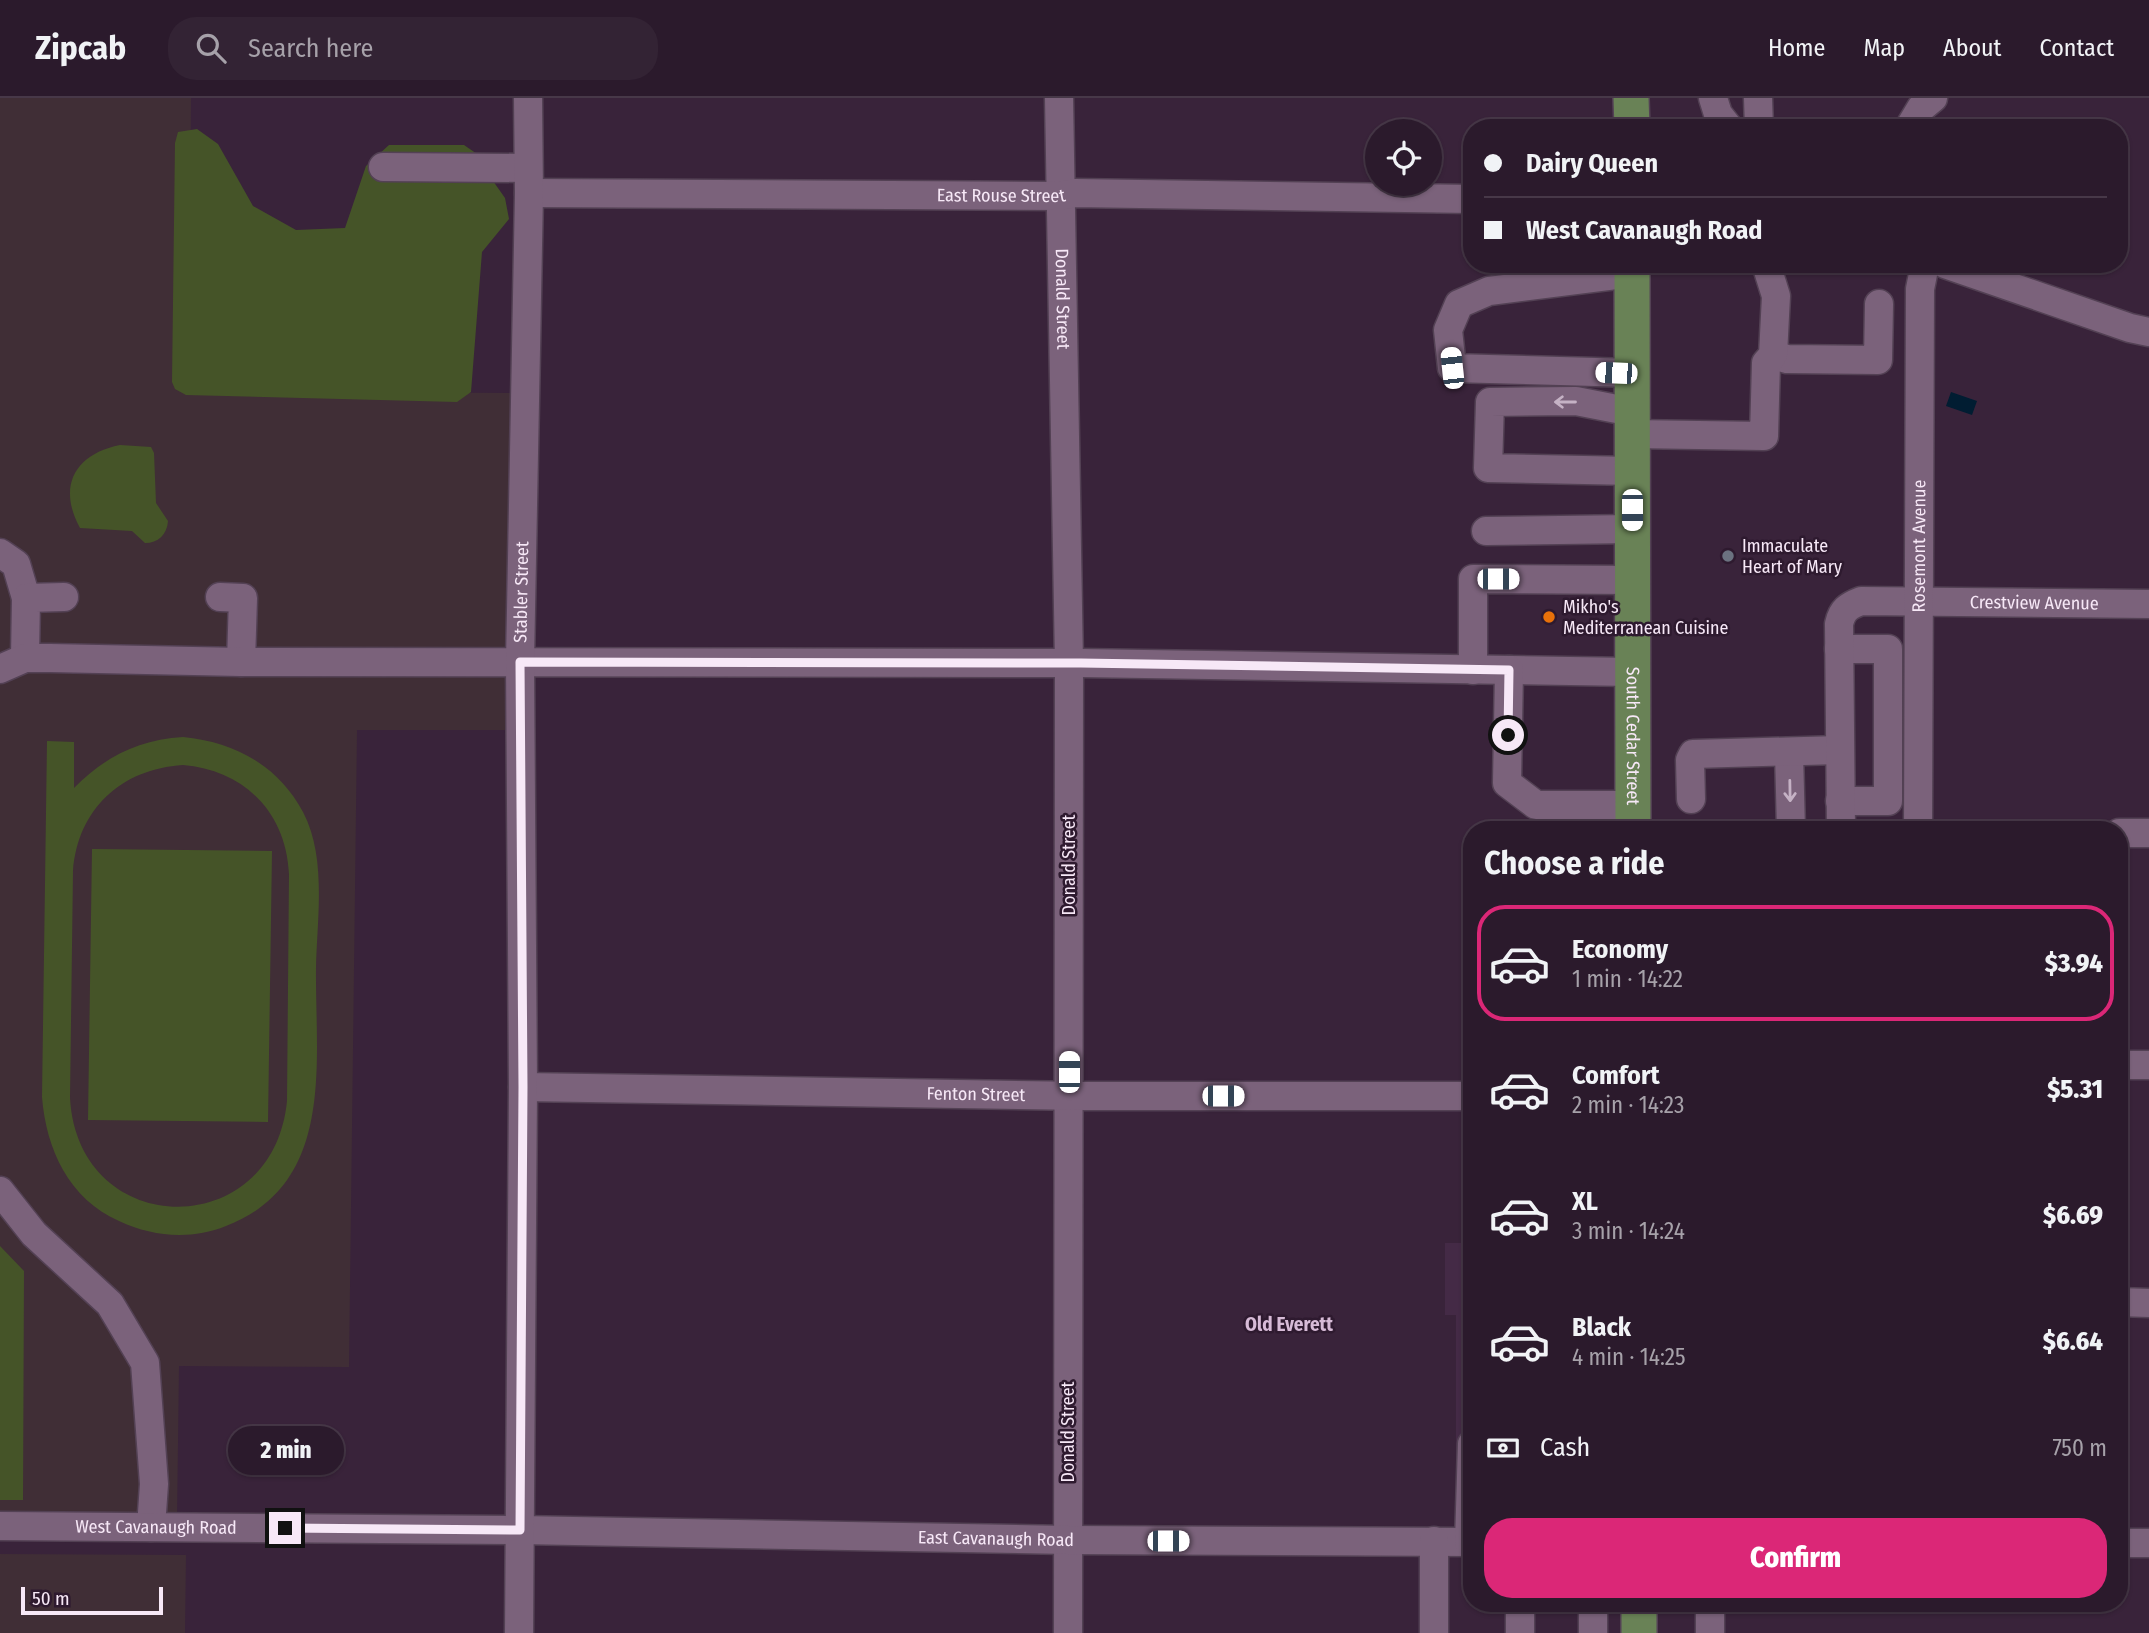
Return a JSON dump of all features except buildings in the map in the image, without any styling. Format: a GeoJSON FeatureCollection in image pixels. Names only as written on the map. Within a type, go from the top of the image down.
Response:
{"type":"FeatureCollection","features":[{"type":"Feature","properties":{"kind":"main road"},"geometry":{"type":"LineString","coordinates":[[1632,98],[1632,119]]}},
{"type":"Feature","properties":{"kind":"main road","name":"South Cedar Street"},"geometry":{"type":"LineString","coordinates":[[1632,273],[1633,817]]}},
{"type":"Feature","properties":{"kind":"main road"},"geometry":{"type":"LineString","coordinates":[[1639,1612],[1639,1633]]}},
{"type":"Feature","properties":{"kind":"street","name":"Stabler Street"},"geometry":{"type":"LineString","coordinates":[[519,1633],[523,1087],[520,662],[528,98]]}},
{"type":"Feature","properties":{"kind":"street","name":"Donald Street"},"geometry":{"type":"LineString","coordinates":[[1059,98],[1069,663],[1068,1633]]}},
{"type":"Feature","properties":{"kind":"street"},"geometry":{"type":"LineString","coordinates":[[1713,98],[1722,119]]}},
{"type":"Feature","properties":{"kind":"street"},"geometry":{"type":"LineString","coordinates":[[1758,98],[1759,119]]}},
{"type":"Feature","properties":{"kind":"street"},"geometry":{"type":"LineString","coordinates":[[1914,119],[1921,108],[1933,98]]}},
{"type":"Feature","properties":{"kind":"street","name":"East Rouse Street"},"geometry":{"type":"LineString","coordinates":[[383,167],[528,181],[1060,196],[1076,193],[1463,199]]}},
{"type":"Feature","properties":{"kind":"street"},"geometry":{"type":"LineString","coordinates":[[1606,273],[1489,291],[1459,304],[1448,330],[1452,368],[1632,373]]}},
{"type":"Feature","properties":{"kind":"street"},"geometry":{"type":"LineString","coordinates":[[1632,471],[1488,467],[1490,402],[1576,401],[1632,423],[1765,436],[1766,363],[1773,355],[1776,296],[1769,273]]}},
{"type":"Feature","properties":{"kind":"street","name":"Rosemont Avenue"},"geometry":{"type":"LineString","coordinates":[[1918,821],[1920,289],[1923,273]]}},
{"type":"Feature","properties":{"kind":"street"},"geometry":{"type":"LineString","coordinates":[[1971,273],[2130,328],[2149,332]]}},
{"type":"Feature","properties":{"kind":"street"},"geometry":{"type":"LineString","coordinates":[[1773,355],[1787,359],[1878,360],[1879,304]]}},
{"type":"Feature","properties":{"kind":"street"},"geometry":{"type":"LineString","coordinates":[[1486,531],[1632,529]]}},
{"type":"Feature","properties":{"kind":"street"},"geometry":{"type":"LineString","coordinates":[[0,553],[16,564],[26,598],[12,664],[1069,663],[1632,672]]}},
{"type":"Feature","properties":{"kind":"street"},"geometry":{"type":"LineString","coordinates":[[1473,670],[1473,579],[1632,580]]}},
{"type":"Feature","properties":{"kind":"street"},"geometry":{"type":"LineString","coordinates":[[26,598],[64,597]]}},
{"type":"Feature","properties":{"kind":"street"},"geometry":{"type":"LineString","coordinates":[[220,597],[243,598],[241,662]]}},
{"type":"Feature","properties":{"kind":"street","name":"Crestview Avenue"},"geometry":{"type":"LineString","coordinates":[[1839,649],[1841,614],[1848,606],[1861,601],[2149,604]]}},
{"type":"Feature","properties":{"kind":"street"},"geometry":{"type":"LineString","coordinates":[[1840,801],[1888,801],[1888,649],[1839,649],[1839,750],[1840,801],[1841,821]]}},
{"type":"Feature","properties":{"kind":"street"},"geometry":{"type":"LineString","coordinates":[[1509,670],[1507,783],[1536,805],[1633,817]]}},
{"type":"Feature","properties":{"kind":"street"},"geometry":{"type":"LineString","coordinates":[[1691,799],[1690,760],[1693,754],[1839,750]]}},
{"type":"Feature","properties":{"kind":"street"},"geometry":{"type":"LineString","coordinates":[[1789,753],[1791,821]]}},
{"type":"Feature","properties":{"kind":"street"},"geometry":{"type":"LineString","coordinates":[[2128,833],[2149,834]]}},
{"type":"Feature","properties":{"kind":"street"},"geometry":{"type":"LineString","coordinates":[[2128,1065],[2149,1065]]}},
{"type":"Feature","properties":{"kind":"street","name":"Fenton Street"},"geometry":{"type":"LineString","coordinates":[[523,1087],[1069,1095],[1463,1096]]}},
{"type":"Feature","properties":{"kind":"street"},"geometry":{"type":"LineString","coordinates":[[0,1191],[34,1234],[110,1304],[145,1363],[154,1484],[151,1527]]}},
{"type":"Feature","properties":{"kind":"street"},"geometry":{"type":"LineString","coordinates":[[2128,1302],[2149,1303]]}},
{"type":"Feature","properties":{"kind":"street","name":"West Cavanaugh Road"},"geometry":{"type":"LineString","coordinates":[[0,1526],[520,1530]]}},
{"type":"Feature","properties":{"kind":"street","name":"East Cavanaugh Road"},"geometry":{"type":"LineString","coordinates":[[520,1530],[1068,1540],[1463,1542]]}},
{"type":"Feature","properties":{"kind":"street"},"geometry":{"type":"LineString","coordinates":[[1434,1541],[1434,1633]]}},
{"type":"Feature","properties":{"kind":"street"},"geometry":{"type":"LineString","coordinates":[[2128,1543],[2149,1543]]}},
{"type":"Feature","properties":{"kind":"street"},"geometry":{"type":"LineString","coordinates":[[1520,1612],[1520,1633]]}},
{"type":"Feature","properties":{"kind":"street"},"geometry":{"type":"LineString","coordinates":[[1593,1612],[1593,1633]]}},
{"type":"Feature","properties":{"kind":"street"},"geometry":{"type":"LineString","coordinates":[[1710,1612],[1710,1633]]}},
{"type":"Feature","properties":{"kind":"shaded area"},"geometry":{"type":"Polygon","coordinates":[[[0,98],[191,98],[189,391],[511,393],[515,730],[357,730],[349,1367],[179,1366],[177,1520],[0,1519],[0,98]]]}},
{"type":"Feature","properties":{"kind":"shaded area"},"geometry":{"type":"Polygon","coordinates":[[[1445,1243],[1463,1243],[1463,1530],[1456,1530],[1456,1315],[1445,1315],[1445,1243]]]}},
{"type":"Feature","properties":{"kind":"shaded area"},"geometry":{"type":"Polygon","coordinates":[[[0,1554],[186,1555],[185,1633],[0,1633],[0,1554]]]}},
{"type":"Feature","properties":{"kind":"green space"},"geometry":{"type":"Polygon","coordinates":[[[197,129],[218,144],[253,206],[296,230],[345,228],[366,166],[389,145],[464,145],[480,156],[486,171],[505,198],[509,219],[482,252],[471,392],[457,402],[186,395],[175,389],[172,382],[175,143],[178,132],[197,129]]]}},
{"type":"Feature","properties":{"kind":"green space"},"geometry":{"type":"Polygon","coordinates":[[[120,445],[151,447],[154,453],[156,503],[168,521],[164,534],[154,542],[145,543],[132,531],[80,528],[73,513],[70,499],[74,474],[92,456],[104,449],[120,445]]]}},
{"type":"Feature","properties":{"kind":"green space"},"geometry":{"type":"Polygon","coordinates":[[[183,737],[220,744],[253,759],[281,781],[293,795],[310,830],[319,888],[316,1080],[312,1117],[303,1151],[286,1181],[261,1207],[226,1226],[186,1235],[159,1233],[132,1226],[86,1200],[63,1170],[55,1153],[44,1116],[42,1097],[47,741],[74,742],[74,788],[98,767],[124,752],[183,737]],[[183,765],[161,768],[122,784],[94,811],[77,849],[73,871],[70,1098],[81,1145],[105,1179],[138,1199],[176,1207],[214,1201],[248,1181],[274,1148],[287,1101],[289,874],[286,852],[280,832],[258,798],[225,775],[183,765]]]}},
{"type":"Feature","properties":{"kind":"green space"},"geometry":{"type":"Polygon","coordinates":[[[92,849],[272,851],[268,1122],[88,1120],[92,849]]]}},
{"type":"Feature","properties":{"kind":"green space"},"geometry":{"type":"Polygon","coordinates":[[[0,1246],[24,1271],[23,1500],[0,1500],[0,1246]]]}},
{"type":"Feature","properties":{"kind":"water"},"geometry":{"type":"Polygon","coordinates":[[[1951,392],[1977,401],[1972,415],[1946,406],[1951,392]]]}},
{"type":"Feature","properties":{"kind":"place","name":"Immaculate Heart of Mary"},"geometry":{"type":"Point","coordinates":[1728,556]}},
{"type":"Feature","properties":{"kind":"place","name":"Mikho's Mediterranean Cuisine"},"geometry":{"type":"Point","coordinates":[1549,617]}},
{"type":"Feature","properties":{"kind":"district","name":"Old Everett"},"geometry":{"type":"Point","coordinates":[1289,1324]}},
{"type":"Feature","properties":{"kind":"route"},"geometry":{"type":"LineString","coordinates":[[285,1528],[520,1530],[523,1087],[520,662],[1081,663],[1509,670],[1508,735]]}}]}
